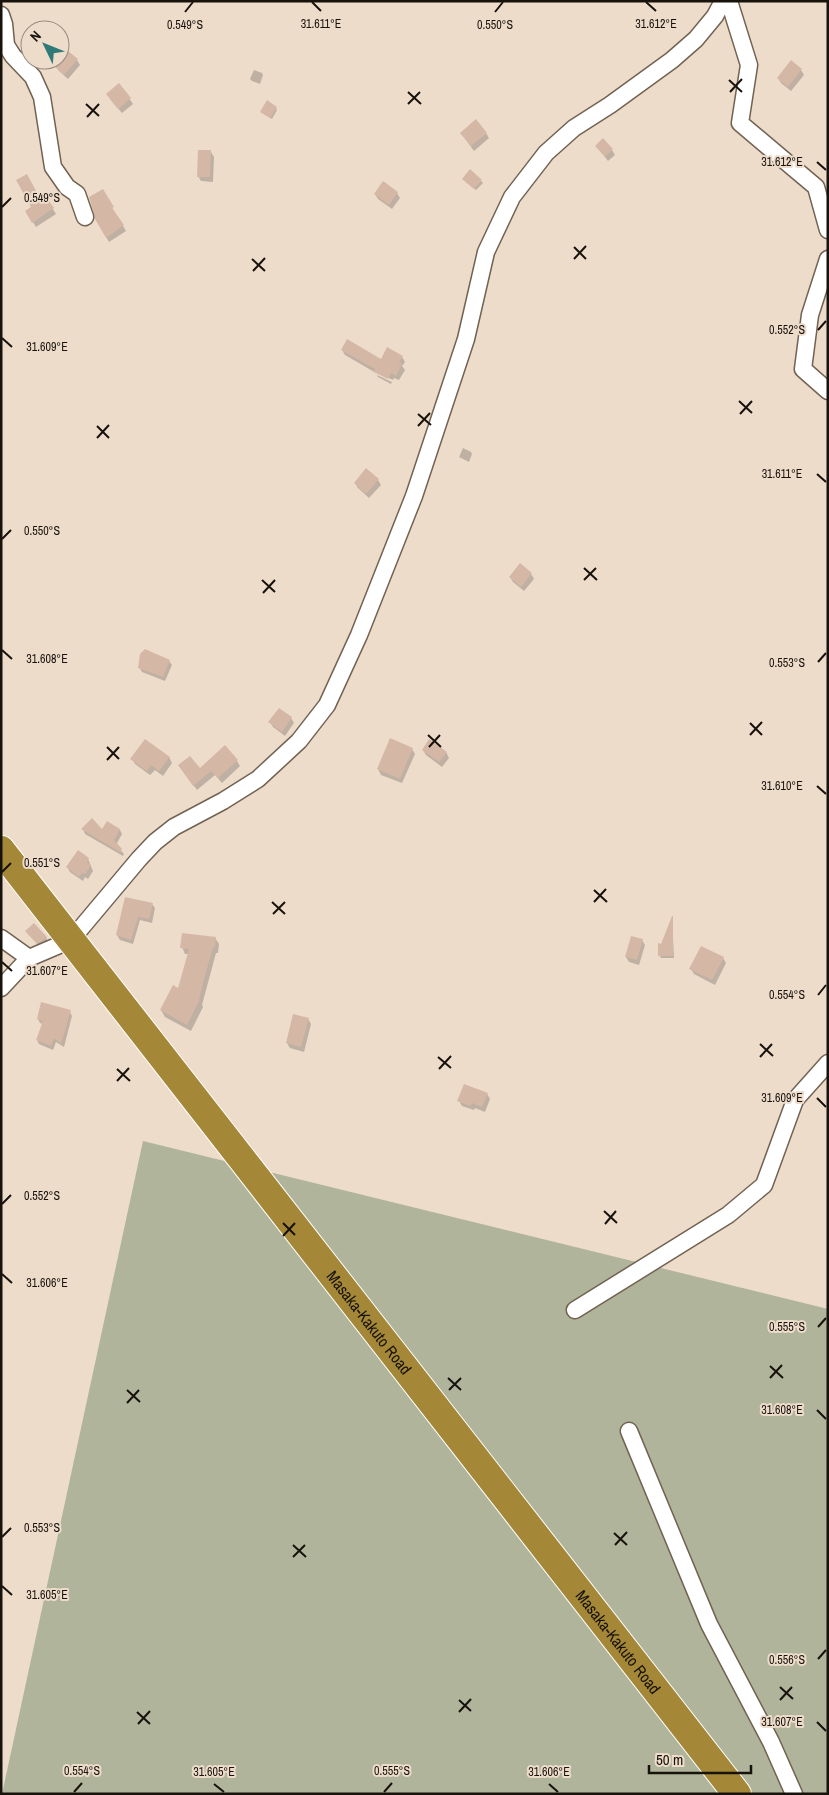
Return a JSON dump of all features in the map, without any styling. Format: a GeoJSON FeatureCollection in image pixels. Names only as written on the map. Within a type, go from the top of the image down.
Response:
{"type":"FeatureCollection","features":[{"type":"Feature","properties":{"kind":"highway","name":"Masaka-Kakuto Road"},"geometry":{"type":"LineString","coordinates":[[1,850],[737,1794]]}},
{"type":"Feature","properties":{"kind":"street"},"geometry":{"type":"LineString","coordinates":[[1,988],[29,958],[71,940],[156,842],[174,827],[215,806],[258,779],[298,741],[327,705],[359,635],[414,496],[466,339],[486,252],[512,197],[546,153],[574,128],[642,82],[696,39],[715,16],[723,1]]}},
{"type":"Feature","properties":{"kind":"street"},"geometry":{"type":"LineString","coordinates":[[729,1],[750,65],[740,123],[816,187],[828,230]]}},
{"type":"Feature","properties":{"kind":"street"},"geometry":{"type":"LineString","coordinates":[[1,15],[6,45],[13,56],[33,77],[42,97],[53,167],[67,187],[77,194],[85,217]]}},
{"type":"Feature","properties":{"kind":"street"},"geometry":{"type":"LineString","coordinates":[[828,259],[810,315],[803,369],[828,391]]}},
{"type":"Feature","properties":{"kind":"street"},"geometry":{"type":"LineString","coordinates":[[1,938],[29,958]]}},
{"type":"Feature","properties":{"kind":"street"},"geometry":{"type":"LineString","coordinates":[[575,1310],[728,1215],[764,1185],[795,1100],[828,1062]]}},
{"type":"Feature","properties":{"kind":"street"},"geometry":{"type":"LineString","coordinates":[[629,1431],[709,1624],[771,1742],[794,1794]]}},
{"type":"Feature","properties":{"kind":"green space"},"geometry":{"type":"Polygon","coordinates":[[[143,1141],[828,1309],[828,1794],[2,1794],[143,1141]]]}},
{"type":"Feature","properties":{"kind":"building"},"geometry":{"type":"Polygon","coordinates":[[[70,53],[78,59],[70,68],[70,53]]]}},
{"type":"Feature","properties":{"kind":"building"},"geometry":{"type":"Polygon","coordinates":[[[791,60],[802,69],[788,87],[777,78],[791,60]]]}},
{"type":"Feature","properties":{"kind":"building"},"geometry":{"type":"Polygon","coordinates":[[[58,70],[68,70],[64,75],[58,70]]]}},
{"type":"Feature","properties":{"kind":"building"},"geometry":{"type":"Polygon","coordinates":[[[119,83],[131,98],[118,109],[106,94],[119,83]]]}},
{"type":"Feature","properties":{"kind":"building"},"geometry":{"type":"Polygon","coordinates":[[[267,100],[277,107],[270,118],[260,112],[267,100]]]}},
{"type":"Feature","properties":{"kind":"building"},"geometry":{"type":"Polygon","coordinates":[[[476,119],[487,133],[471,146],[460,133],[476,119]]]}},
{"type":"Feature","properties":{"kind":"building"},"geometry":{"type":"Polygon","coordinates":[[[603,138],[613,149],[605,157],[595,146],[603,138]]]}},
{"type":"Feature","properties":{"kind":"building"},"geometry":{"type":"Polygon","coordinates":[[[198,150],[211,150],[210,177],[197,177],[198,150]]]}},
{"type":"Feature","properties":{"kind":"building"},"geometry":{"type":"Polygon","coordinates":[[[470,169],[482,180],[474,189],[462,179],[470,169]]]}},
{"type":"Feature","properties":{"kind":"building"},"geometry":{"type":"Polygon","coordinates":[[[27,174],[41,200],[46,197],[54,208],[32,223],[25,211],[31,207],[16,180],[27,174]]]}},
{"type":"Feature","properties":{"kind":"building"},"geometry":{"type":"Polygon","coordinates":[[[383,181],[398,192],[389,205],[374,194],[383,181]]]}},
{"type":"Feature","properties":{"kind":"building"},"geometry":{"type":"Polygon","coordinates":[[[103,189],[114,207],[112,208],[124,225],[106,238],[95,219],[89,197],[103,189]]]}},
{"type":"Feature","properties":{"kind":"building"},"geometry":{"type":"Polygon","coordinates":[[[347,339],[381,359],[387,347],[403,356],[399,362],[402,364],[396,376],[391,373],[388,379],[374,372],[375,369],[341,350],[347,339]]]}},
{"type":"Feature","properties":{"kind":"building"},"geometry":{"type":"Polygon","coordinates":[[[366,468],[379,479],[366,494],[354,483],[366,468]]]}},
{"type":"Feature","properties":{"kind":"building"},"geometry":{"type":"Polygon","coordinates":[[[520,563],[532,573],[521,587],[509,577],[520,563]]]}},
{"type":"Feature","properties":{"kind":"building"},"geometry":{"type":"Polygon","coordinates":[[[145,649],[170,660],[163,677],[138,668],[140,654],[145,649]]]}},
{"type":"Feature","properties":{"kind":"building"},"geometry":{"type":"Polygon","coordinates":[[[279,708],[292,717],[282,732],[268,722],[279,708]]]}},
{"type":"Feature","properties":{"kind":"building"},"geometry":{"type":"Polygon","coordinates":[[[390,738],[413,748],[400,779],[377,769],[390,738]]]}},
{"type":"Feature","properties":{"kind":"building"},"geometry":{"type":"Polygon","coordinates":[[[145,739],[170,757],[159,771],[151,765],[147,771],[130,759],[145,739]]]}},
{"type":"Feature","properties":{"kind":"building"},"geometry":{"type":"Polygon","coordinates":[[[429,739],[447,752],[439,762],[422,750],[429,739]]]}},
{"type":"Feature","properties":{"kind":"building"},"geometry":{"type":"Polygon","coordinates":[[[225,745],[238,760],[218,778],[211,771],[193,786],[178,765],[190,756],[200,768],[225,745]]]}},
{"type":"Feature","properties":{"kind":"building"},"geometry":{"type":"Polygon","coordinates":[[[92,818],[102,829],[107,821],[120,829],[114,840],[122,849],[120,852],[81,829],[92,818]]]}},
{"type":"Feature","properties":{"kind":"building"},"geometry":{"type":"Polygon","coordinates":[[[78,850],[89,858],[87,862],[91,865],[85,874],[82,873],[79,877],[66,867],[78,850]]]}},
{"type":"Feature","properties":{"kind":"building"},"geometry":{"type":"Polygon","coordinates":[[[125,897],[153,903],[149,919],[138,917],[131,940],[116,935],[125,897]]]}},
{"type":"Feature","properties":{"kind":"building"},"geometry":{"type":"Polygon","coordinates":[[[672,916],[673,956],[658,956],[658,943],[661,944],[672,916]]]}},
{"type":"Feature","properties":{"kind":"building"},"geometry":{"type":"Polygon","coordinates":[[[34,923],[47,937],[37,944],[25,931],[34,923]]]}},
{"type":"Feature","properties":{"kind":"building"},"geometry":{"type":"Polygon","coordinates":[[[182,933],[216,937],[215,947],[213,947],[200,999],[187,1025],[160,1010],[173,985],[178,988],[189,949],[180,948],[182,933]]]}},
{"type":"Feature","properties":{"kind":"building"},"geometry":{"type":"Polygon","coordinates":[[[631,936],[643,939],[637,960],[625,957],[631,936]]]}},
{"type":"Feature","properties":{"kind":"building"},"geometry":{"type":"Polygon","coordinates":[[[701,946],[724,957],[712,980],[689,969],[701,946]]]}},
{"type":"Feature","properties":{"kind":"building"},"geometry":{"type":"Polygon","coordinates":[[[41,1002],[71,1010],[61,1044],[54,1038],[51,1046],[36,1040],[43,1021],[37,1019],[41,1002]]]}},
{"type":"Feature","properties":{"kind":"building"},"geometry":{"type":"Polygon","coordinates":[[[293,1014],[309,1018],[301,1047],[286,1043],[293,1014]]]}},
{"type":"Feature","properties":{"kind":"building"},"geometry":{"type":"Polygon","coordinates":[[[464,1084],[488,1093],[482,1107],[472,1103],[471,1106],[457,1101],[464,1084]]]}}]}
